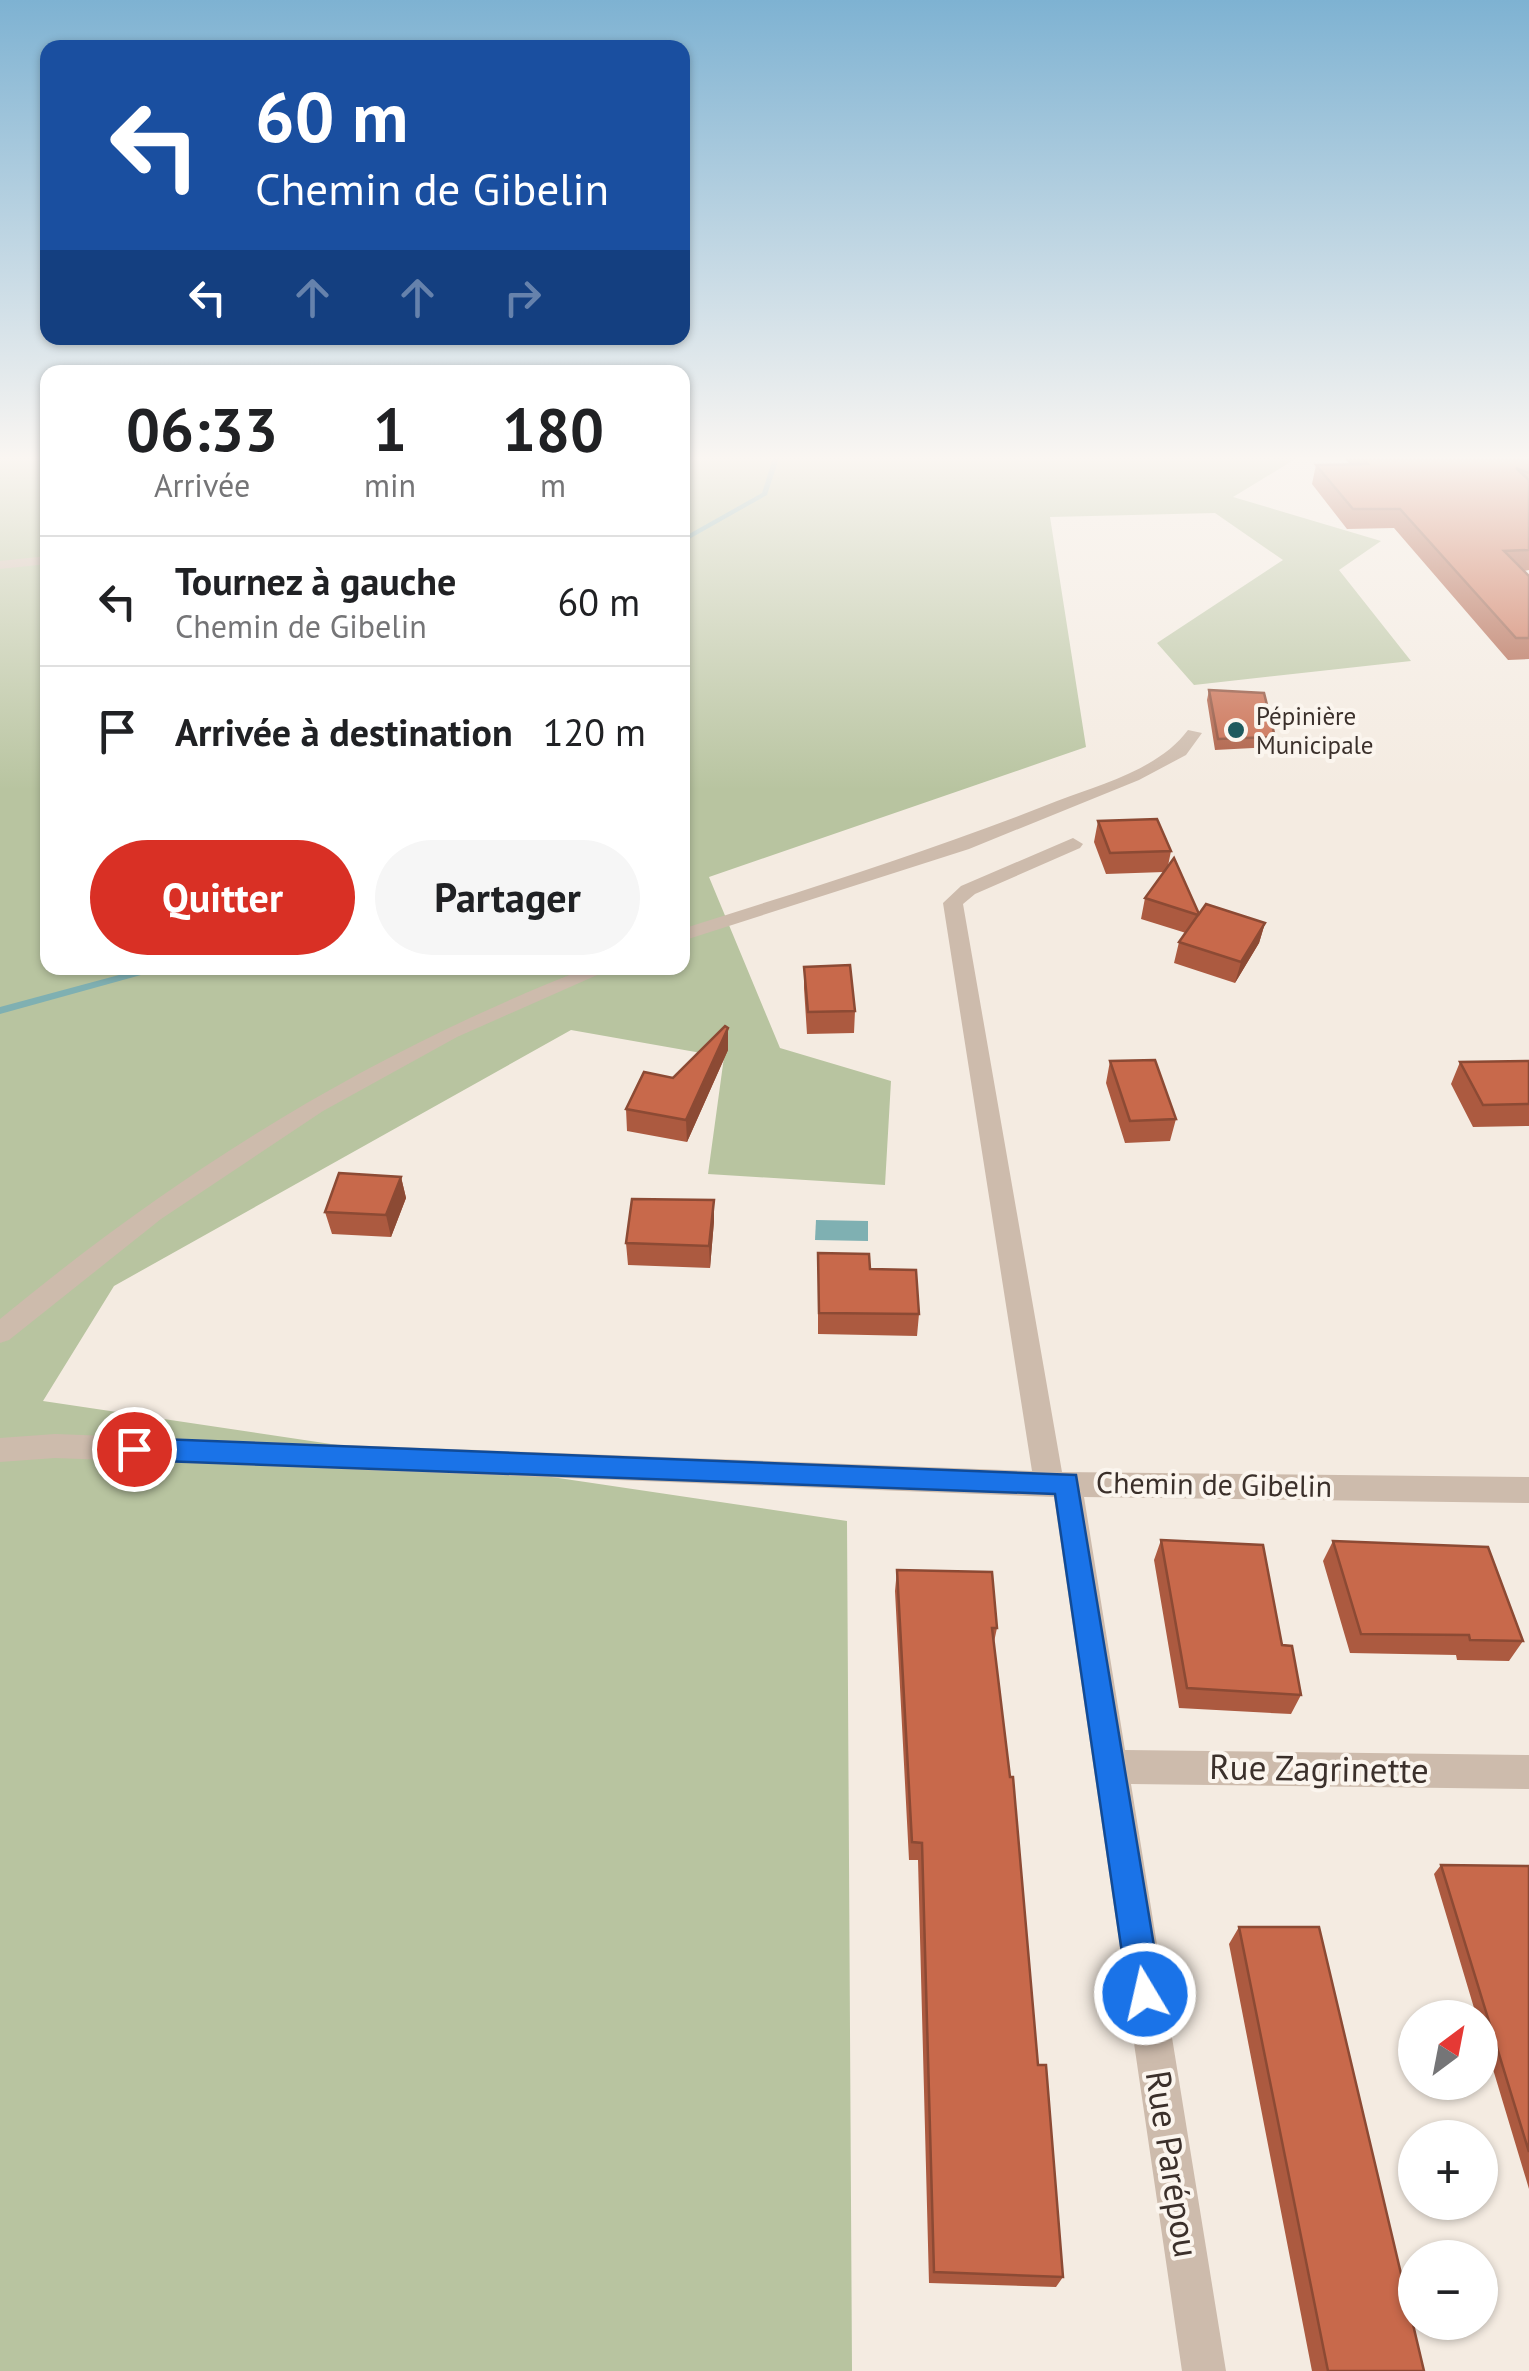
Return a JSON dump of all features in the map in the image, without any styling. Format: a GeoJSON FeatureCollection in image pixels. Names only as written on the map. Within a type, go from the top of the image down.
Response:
{"type":"FeatureCollection","features":[{"type":"Feature","properties":{"kind":"street","name":"Rue Parépou"},"geometry":{"type":"LineString","coordinates":[[1073,844],[968,890],[953,903],[1110,1767],[1204,2371]]}},
{"type":"Feature","properties":{"kind":"street","name":"Chemin de Gibelin"},"geometry":{"type":"LineString","coordinates":[[0,1450],[54,1446],[1058,1484],[1529,1490]]}},
{"type":"Feature","properties":{"kind":"street","name":"Rue Zagrinette"},"geometry":{"type":"LineString","coordinates":[[1110,1767],[1529,1772]]}},
{"type":"Feature","properties":{"kind":"lane"},"geometry":{"type":"LineString","coordinates":[[690,932],[963,845],[1050,811],[1133,777],[1180,752],[1194,733]]}},
{"type":"Feature","properties":{"kind":"lane"},"geometry":{"type":"LineString","coordinates":[[0,1333],[130,1228],[272,1132],[428,1044],[587,975]]}},
{"type":"Feature","properties":{"kind":"green space"},"geometry":{"type":"Polygon","coordinates":[[[0,569],[40,569],[40,975],[690,975],[690,569],[1058,569],[1086,747],[709,877],[780,1048],[891,1081],[885,1185],[708,1174],[724,1057],[571,1030],[114,1286],[43,1401],[847,1521],[852,2371],[0,2371],[0,569]]]}},
{"type":"Feature","properties":{"kind":"green space"},"geometry":{"type":"Polygon","coordinates":[[[1270,569],[1341,569],[1411,661],[1194,685],[1157,643],[1270,569]]]}},
{"type":"Feature","properties":{"kind":"water"},"geometry":{"type":"Polygon","coordinates":[[[816,1220],[868,1221],[868,1241],[815,1240],[816,1220]]]}},
{"type":"Feature","properties":{"kind":"building"},"geometry":{"type":"Polygon","coordinates":[[[1454,569],[1522,569],[1529,576],[1529,638],[1516,638],[1454,569]]]}},
{"type":"Feature","properties":{"kind":"building"},"geometry":{"type":"Polygon","coordinates":[[[1209,690],[1264,693],[1275,737],[1218,739],[1209,690]]]}},
{"type":"Feature","properties":{"kind":"building"},"geometry":{"type":"Polygon","coordinates":[[[1157,819],[1171,851],[1110,853],[1098,821],[1157,819]]]}},
{"type":"Feature","properties":{"kind":"building"},"geometry":{"type":"Polygon","coordinates":[[[1174,858],[1199,914],[1206,904],[1265,923],[1241,962],[1179,942],[1198,915],[1145,898],[1174,858]]]}},
{"type":"Feature","properties":{"kind":"building"},"geometry":{"type":"Polygon","coordinates":[[[850,965],[855,1011],[808,1012],[804,967],[850,965]]]}},
{"type":"Feature","properties":{"kind":"building"},"geometry":{"type":"Polygon","coordinates":[[[725,1026],[728,1028],[686,1120],[626,1109],[644,1072],[673,1078],[725,1026]]]}},
{"type":"Feature","properties":{"kind":"building"},"geometry":{"type":"Polygon","coordinates":[[[1155,1060],[1176,1119],[1130,1121],[1110,1061],[1155,1060]]]}},
{"type":"Feature","properties":{"kind":"building"},"geometry":{"type":"Polygon","coordinates":[[[1529,1061],[1529,1104],[1483,1105],[1460,1062],[1529,1061]]]}},
{"type":"Feature","properties":{"kind":"building"},"geometry":{"type":"Polygon","coordinates":[[[339,1173],[401,1177],[386,1215],[325,1212],[339,1173]]]}},
{"type":"Feature","properties":{"kind":"building"},"geometry":{"type":"Polygon","coordinates":[[[632,1199],[714,1200],[709,1246],[626,1243],[632,1199]]]}},
{"type":"Feature","properties":{"kind":"building"},"geometry":{"type":"Polygon","coordinates":[[[818,1253],[869,1254],[870,1269],[916,1270],[919,1314],[819,1313],[818,1253]]]}},
{"type":"Feature","properties":{"kind":"building"},"geometry":{"type":"Polygon","coordinates":[[[1161,1540],[1263,1545],[1282,1645],[1292,1646],[1301,1695],[1187,1688],[1161,1540]]]}},
{"type":"Feature","properties":{"kind":"building"},"geometry":{"type":"Polygon","coordinates":[[[1333,1541],[1488,1547],[1523,1641],[1470,1640],[1469,1635],[1361,1634],[1333,1541]]]}},
{"type":"Feature","properties":{"kind":"building"},"geometry":{"type":"Polygon","coordinates":[[[897,1570],[992,1572],[997,1628],[992,1628],[1013,1777],[1038,2065],[1046,2065],[1063,2277],[934,2272],[922,1843],[912,1842],[897,1570]]]}},
{"type":"Feature","properties":{"kind":"building"},"geometry":{"type":"Polygon","coordinates":[[[1441,1865],[1529,1866],[1529,2152],[1498,2051],[1498,2000],[1482,2000],[1441,1865]]]}},
{"type":"Feature","properties":{"kind":"building"},"geometry":{"type":"Polygon","coordinates":[[[1239,1927],[1319,1927],[1398,2261],[1398,2340],[1417,2340],[1424,2371],[1328,2371],[1239,1927]]]}},
{"type":"Feature","properties":{"kind":"waterway"},"geometry":{"type":"LineString","coordinates":[[0,1011],[130,975]]}},
{"type":"Feature","properties":{"kind":"place","name":"Pépinière Municipale"},"geometry":{"type":"Point","coordinates":[1236,730]}},
{"type":"Feature","properties":{"kind":"route"},"geometry":{"type":"LineString","coordinates":[[134,1449],[1066,1483],[1145,1994]]}}]}
